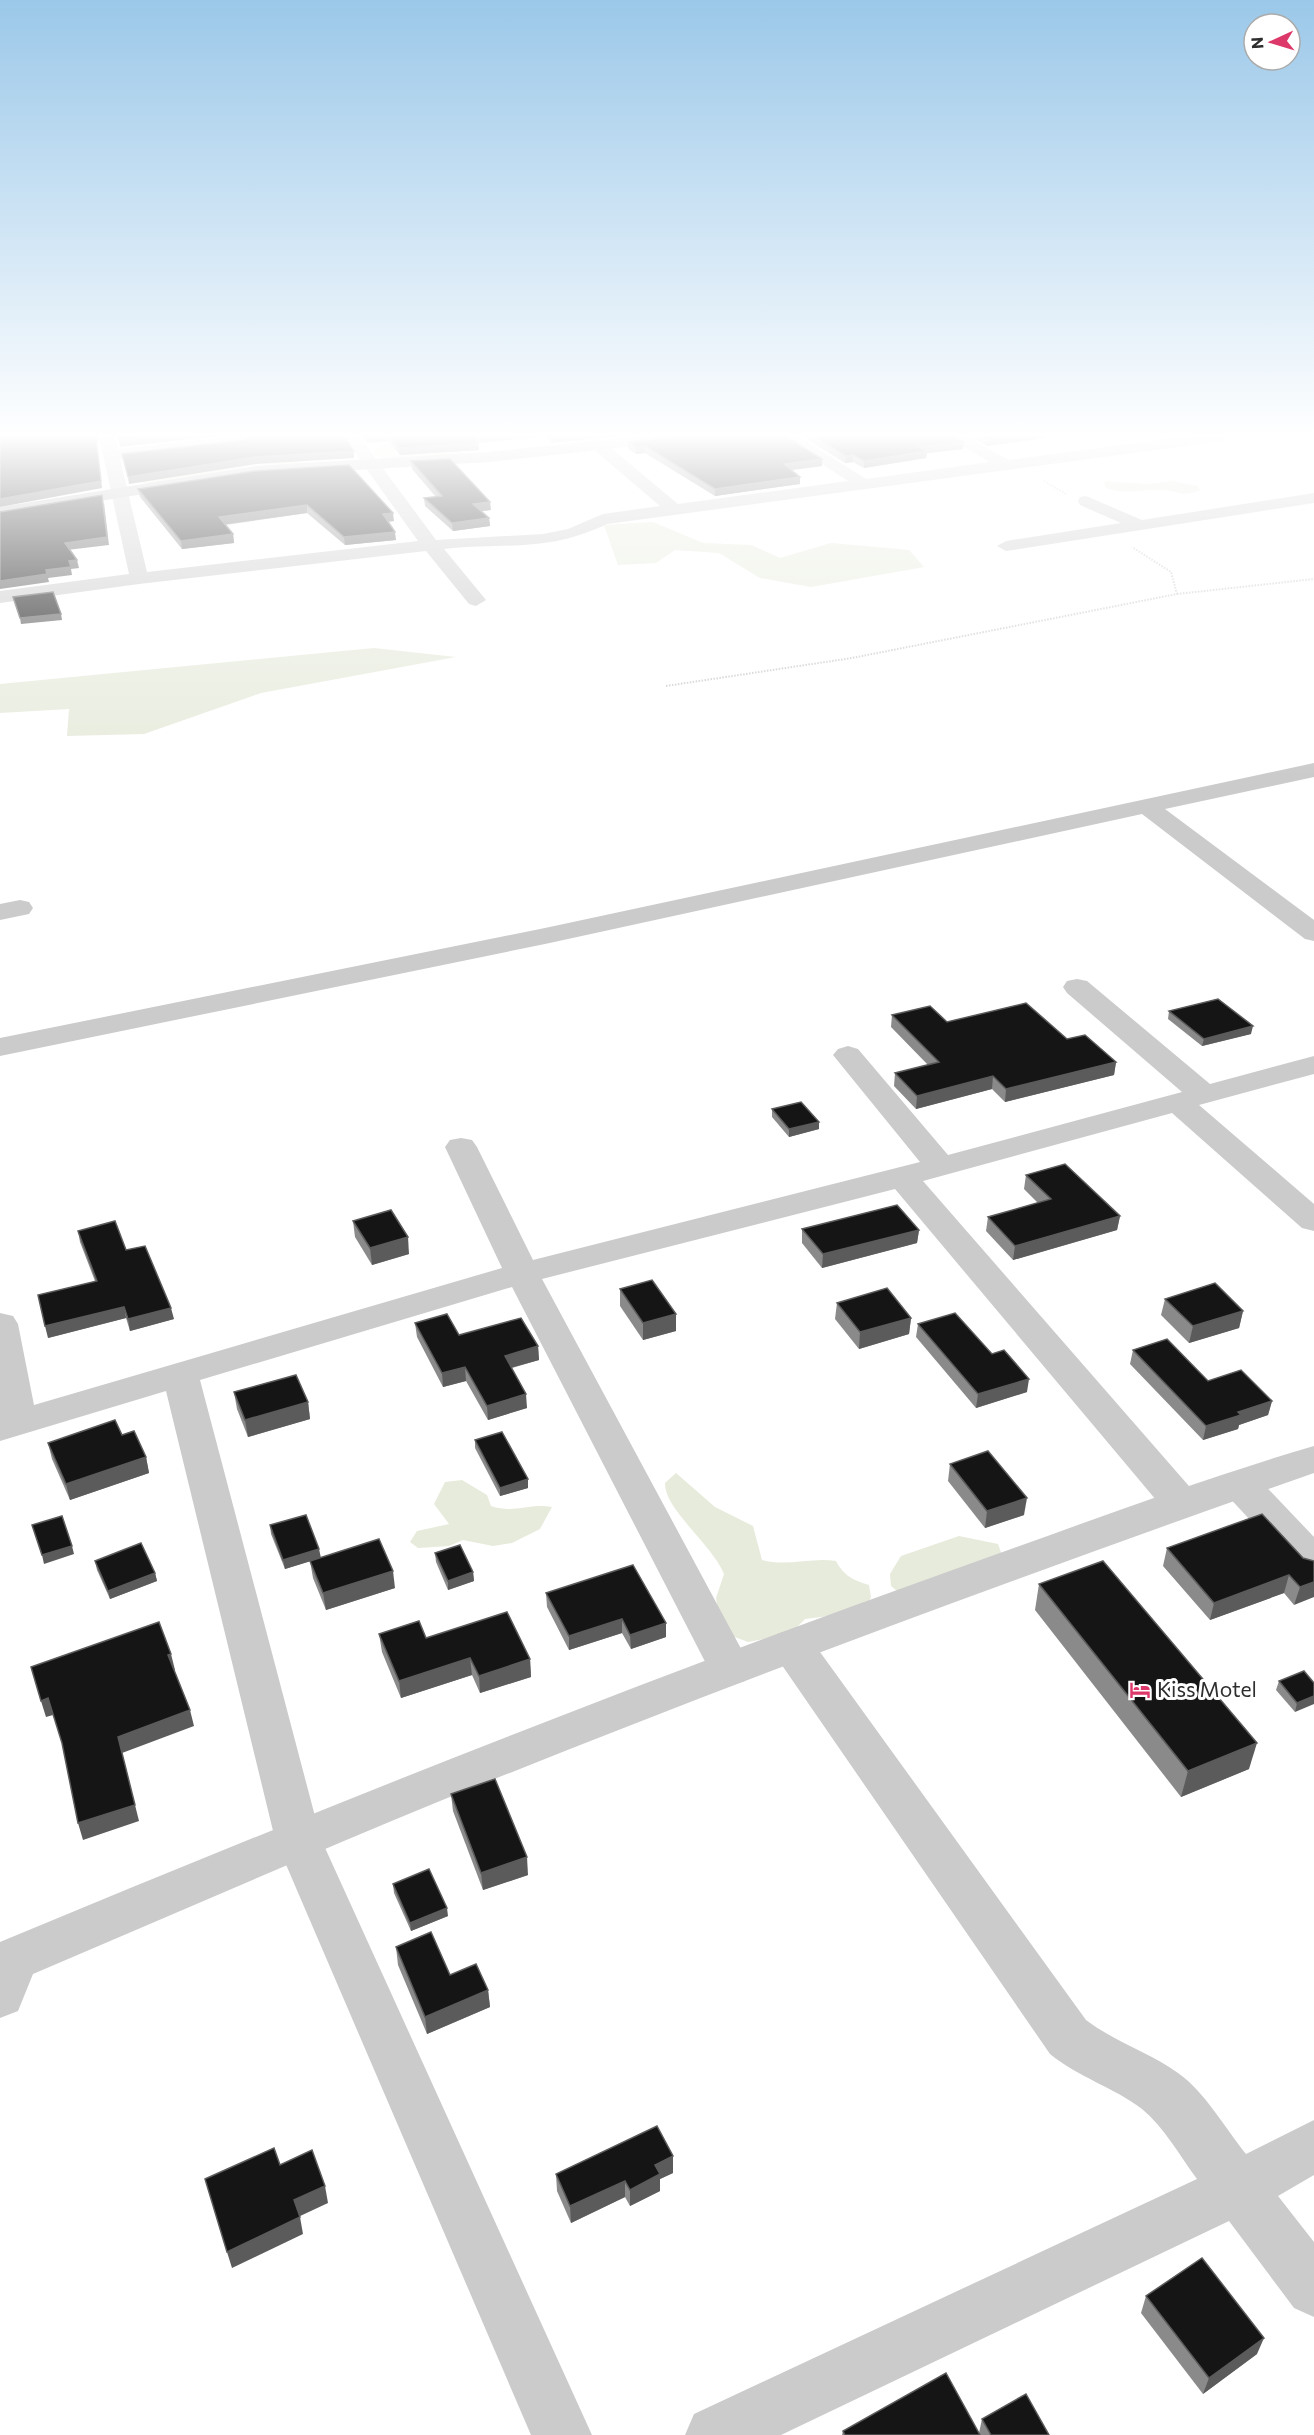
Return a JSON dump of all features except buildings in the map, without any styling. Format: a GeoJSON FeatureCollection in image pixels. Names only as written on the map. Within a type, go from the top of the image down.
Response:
{"type":"FeatureCollection","features":[{"type":"Feature","properties":{"kind":"street"},"geometry":{"type":"LineString","coordinates":[[134,550],[140,578]]}},
{"type":"Feature","properties":{"kind":"street"},"geometry":{"type":"LineString","coordinates":[[0,597],[140,578],[406,550]]}},
{"type":"Feature","properties":{"kind":"street"},"geometry":{"type":"LineString","coordinates":[[433,550],[476,600]]}},
{"type":"Feature","properties":{"kind":"street"},"geometry":{"type":"LineString","coordinates":[[0,1047],[545,936],[1314,770]]}},
{"type":"Feature","properties":{"kind":"street"},"geometry":{"type":"LineString","coordinates":[[1146,806],[1314,933]]}},
{"type":"Feature","properties":{"kind":"street"},"geometry":{"type":"LineString","coordinates":[[1077,987],[1314,1221]]}},
{"type":"Feature","properties":{"kind":"street"},"geometry":{"type":"LineString","coordinates":[[848,1055],[940,1166]]}},
{"type":"Feature","properties":{"kind":"street"},"geometry":{"type":"LineString","coordinates":[[0,1324],[10,1425],[522,1273],[902,1177],[1189,1097],[1314,1065]]}},
{"type":"Feature","properties":{"kind":"street"},"geometry":{"type":"LineString","coordinates":[[461,1148],[522,1273],[730,1669]]}},
{"type":"Feature","properties":{"kind":"street"},"geometry":{"type":"LineString","coordinates":[[902,1177],[1181,1503]]}},
{"type":"Feature","properties":{"kind":"street"},"geometry":{"type":"LineString","coordinates":[[180,1375],[298,1839],[562,2435]]}},
{"type":"Feature","properties":{"kind":"street"},"geometry":{"type":"LineString","coordinates":[[5,1973],[298,1839],[730,1669],[1181,1503],[1314,1459]]}},
{"type":"Feature","properties":{"kind":"street"},"geometry":{"type":"LineString","coordinates":[[1240,1484],[1314,1563]]}},
{"type":"Feature","properties":{"kind":"street"},"geometry":{"type":"LineString","coordinates":[[792,1646],[1068,2037],[1092,2056],[1158,2087],[1171,2100],[1236,2189],[1314,2288]]}},
{"type":"Feature","properties":{"kind":"street"},"geometry":{"type":"LineString","coordinates":[[715,2435],[1236,2189],[1314,2146]]}},
{"type":"Feature","properties":{"kind":"path"},"geometry":{"type":"LineString","coordinates":[[1135,550],[1171,572],[1177,594]]}},
{"type":"Feature","properties":{"kind":"path"},"geometry":{"type":"LineString","coordinates":[[666,686],[852,658],[969,633],[1177,594],[1314,579]]}},
{"type":"Feature","properties":{"kind":"shaded area"},"geometry":{"type":"Polygon","coordinates":[[[613,550],[761,550],[780,558],[808,550],[905,550],[909,550],[924,567],[811,587],[760,578],[719,553],[675,550],[656,563],[618,565],[613,550]]]}},
{"type":"Feature","properties":{"kind":"shaded area"},"geometry":{"type":"Polygon","coordinates":[[[374,648],[456,657],[261,693],[144,734],[67,736],[69,709],[0,713],[0,684],[374,648]]]}},
{"type":"Feature","properties":{"kind":"shaded area"},"geometry":{"type":"Polygon","coordinates":[[[676,1473],[715,1507],[753,1526],[762,1560],[781,1563],[836,1561],[850,1577],[869,1585],[871,1597],[867,1608],[853,1613],[805,1619],[795,1629],[764,1639],[748,1642],[732,1636],[718,1611],[716,1598],[724,1574],[718,1562],[672,1504],[667,1493],[665,1483],[676,1473]]]}},
{"type":"Feature","properties":{"kind":"shaded area"},"geometry":{"type":"Polygon","coordinates":[[[462,1480],[487,1495],[491,1506],[507,1509],[552,1507],[540,1529],[512,1543],[493,1546],[463,1540],[449,1546],[418,1548],[410,1542],[417,1531],[449,1524],[434,1504],[445,1482],[462,1480]]]}},
{"type":"Feature","properties":{"kind":"shaded area"},"geometry":{"type":"Polygon","coordinates":[[[959,1536],[998,1544],[1002,1555],[897,1591],[891,1586],[890,1574],[901,1556],[959,1536]]]}},
{"type":"Feature","properties":{"kind":"place","name":"Kiss Motel"},"geometry":{"type":"Point","coordinates":[1140,1690]}}]}
